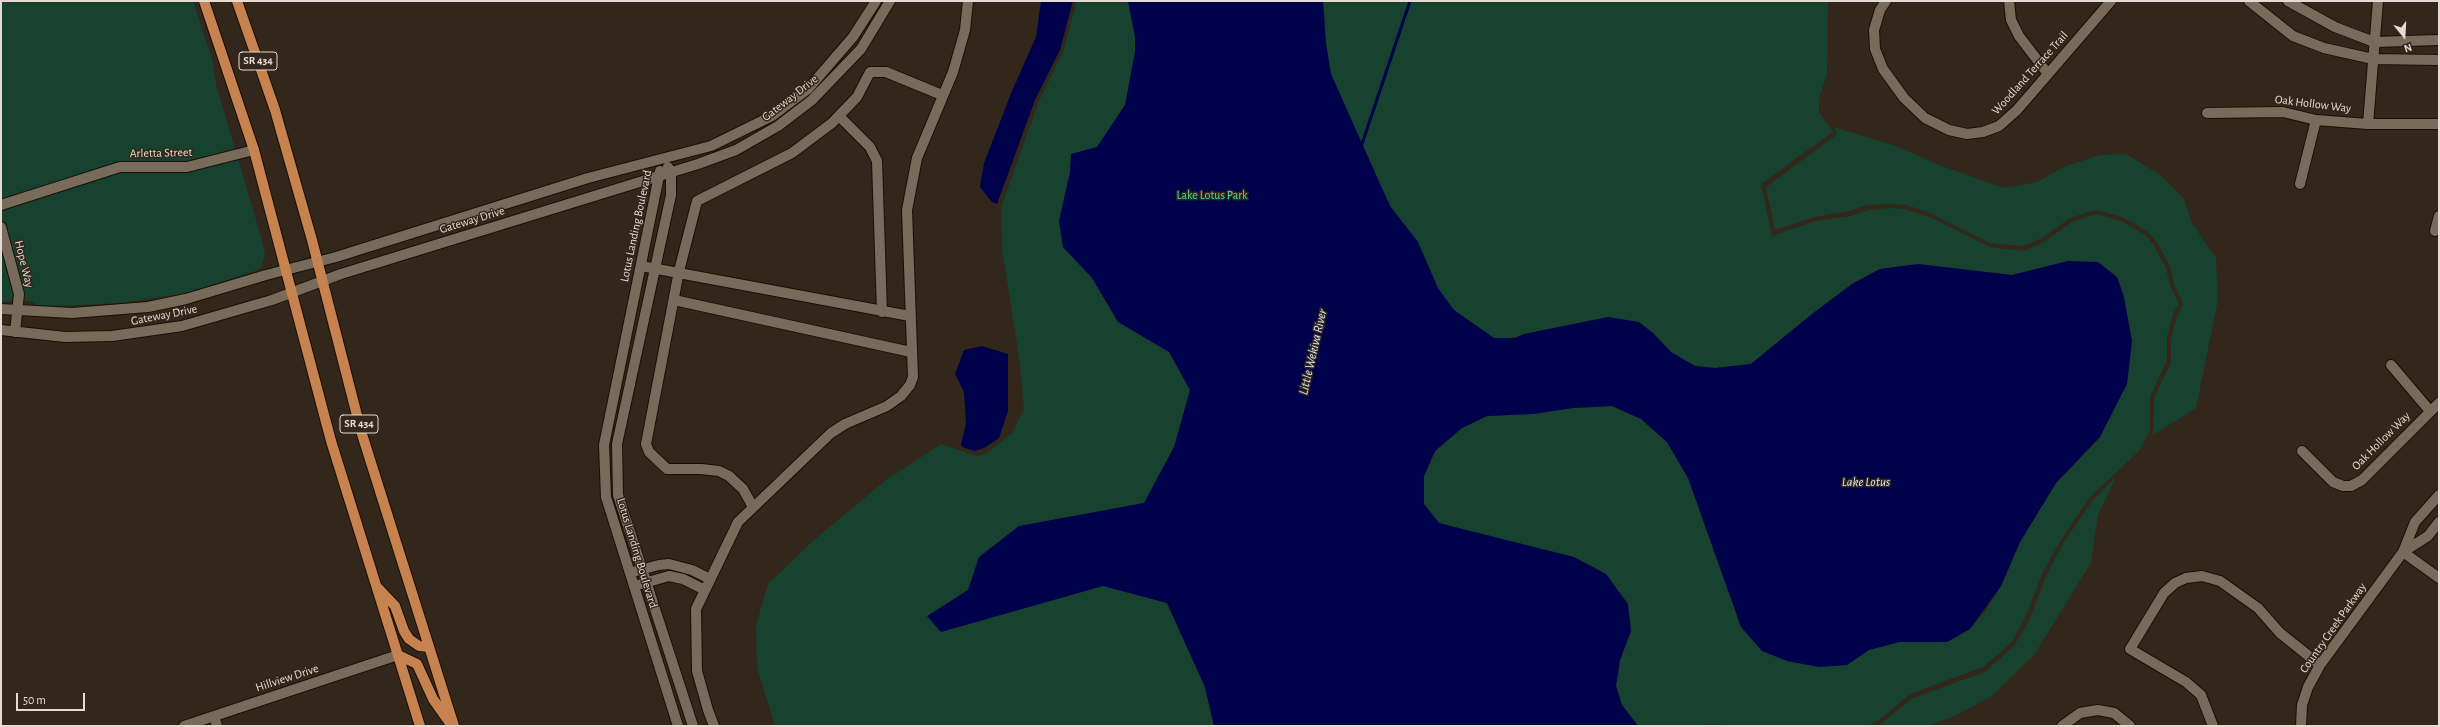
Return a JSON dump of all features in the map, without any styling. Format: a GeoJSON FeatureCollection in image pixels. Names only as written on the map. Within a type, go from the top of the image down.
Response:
{"type":"FeatureCollection","features":[{"type":"Feature","properties":{"kind":"main road","name":"SR 434"},"geometry":{"type":"LineString","coordinates":[[204,1],[254,150],[331,441],[420,726]]}},
{"type":"Feature","properties":{"kind":"main road","name":"SR 434"},"geometry":{"type":"LineString","coordinates":[[238,1],[275,110],[318,262],[363,438],[453,726]]}},
{"type":"Feature","properties":{"kind":"main road"},"geometry":{"type":"LineString","coordinates":[[376,586],[395,606],[404,631],[409,639],[419,646],[429,647]]}},
{"type":"Feature","properties":{"kind":"main road"},"geometry":{"type":"LineString","coordinates":[[398,655],[417,664],[433,699],[453,726]]}},
{"type":"Feature","properties":{"kind":"street","name":"Gateway Drive"},"geometry":{"type":"LineString","coordinates":[[1,309],[72,313],[148,307],[186,299],[318,262],[626,166],[665,159],[711,146],[772,116],[808,88],[832,63],[853,37],[876,1]]}},
{"type":"Feature","properties":{"kind":"street","name":"Gateway Drive"},"geometry":{"type":"LineString","coordinates":[[1,330],[65,337],[112,336],[154,331],[212,318],[323,281],[659,176],[736,150],[778,126],[812,100],[861,49],[890,1]]}},
{"type":"Feature","properties":{"kind":"street"},"geometry":{"type":"LineString","coordinates":[[714,726],[697,671],[696,609],[738,522],[831,433],[845,424],[887,406],[900,396],[910,385],[913,377],[907,210],[917,158],[942,95],[953,72],[965,30],[968,1]]}},
{"type":"Feature","properties":{"kind":"street","name":"Woodland Terrace Trail"},"geometry":{"type":"LineString","coordinates":[[1886,1],[1880,10],[1874,30],[1875,48],[1883,70],[1904,98],[1925,118],[1949,130],[1967,134],[1983,132],[1999,126],[2017,110],[2111,1]]}},
{"type":"Feature","properties":{"kind":"street"},"geometry":{"type":"LineString","coordinates":[[2009,1],[2011,20],[2019,36],[2048,74]]}},
{"type":"Feature","properties":{"kind":"street"},"geometry":{"type":"LineString","coordinates":[[2248,1],[2293,36],[2324,48],[2373,59],[2439,60]]}},
{"type":"Feature","properties":{"kind":"street"},"geometry":{"type":"LineString","coordinates":[[2288,1],[2335,27],[2374,42],[2439,40]]}},
{"type":"Feature","properties":{"kind":"street"},"geometry":{"type":"LineString","coordinates":[[2368,124],[2378,1]]}},
{"type":"Feature","properties":{"kind":"street"},"geometry":{"type":"LineString","coordinates":[[753,507],[743,489],[729,476],[713,471],[667,469],[649,452],[646,444],[679,271],[697,201],[792,153],[839,116],[857,97],[870,72],[886,72],[942,95]]}},
{"type":"Feature","properties":{"kind":"street","name":"Oak Hollow Way"},"geometry":{"type":"LineString","coordinates":[[2207,113],[2283,112],[2316,120],[2368,124],[2439,124]]}},
{"type":"Feature","properties":{"kind":"street"},"geometry":{"type":"LineString","coordinates":[[839,116],[870,147],[877,161],[882,312]]}},
{"type":"Feature","properties":{"kind":"street"},"geometry":{"type":"LineString","coordinates":[[2300,184],[2316,120]]}},
{"type":"Feature","properties":{"kind":"street","name":"Arletta Street"},"geometry":{"type":"LineString","coordinates":[[1,205],[120,167],[187,168],[254,150]]}},
{"type":"Feature","properties":{"kind":"street","name":"Lotus Landing Boulevard"},"geometry":{"type":"LineString","coordinates":[[665,159],[671,172],[671,195],[617,444],[618,495],[693,726]]}},
{"type":"Feature","properties":{"kind":"street","name":"Lotus Landing Boulevard"},"geometry":{"type":"LineString","coordinates":[[665,159],[659,176],[656,199],[604,445],[606,497],[678,726]]}},
{"type":"Feature","properties":{"kind":"street"},"geometry":{"type":"LineString","coordinates":[[503,205],[508,222]]}},
{"type":"Feature","properties":{"kind":"street"},"geometry":{"type":"LineString","coordinates":[[2435,231],[2439,216]]}},
{"type":"Feature","properties":{"kind":"street","name":"Hope Way"},"geometry":{"type":"LineString","coordinates":[[1,227],[16,278],[19,301],[15,332]]}},
{"type":"Feature","properties":{"kind":"street"},"geometry":{"type":"LineString","coordinates":[[641,266],[679,271],[882,312],[910,316]]}},
{"type":"Feature","properties":{"kind":"street"},"geometry":{"type":"LineString","coordinates":[[674,300],[911,352]]}},
{"type":"Feature","properties":{"kind":"street"},"geometry":{"type":"LineString","coordinates":[[2391,365],[2430,411]]}},
{"type":"Feature","properties":{"kind":"street","name":"Oak Hollow Way"},"geometry":{"type":"LineString","coordinates":[[2302,451],[2333,482],[2343,486],[2351,486],[2362,480],[2439,403]]}},
{"type":"Feature","properties":{"kind":"street","name":"Country Creek Parkway"},"geometry":{"type":"LineString","coordinates":[[2301,726],[2302,705],[2308,687],[2320,665],[2403,552],[2415,522],[2439,495]]}},
{"type":"Feature","properties":{"kind":"street","name":"Country Creek Parkway"},"geometry":{"type":"LineString","coordinates":[[2403,552],[2428,536],[2439,522]]}},
{"type":"Feature","properties":{"kind":"street"},"geometry":{"type":"LineString","coordinates":[[2403,552],[2439,578]]}},
{"type":"Feature","properties":{"kind":"street"},"geometry":{"type":"LineString","coordinates":[[629,574],[669,564],[692,570],[710,579]]}},
{"type":"Feature","properties":{"kind":"street"},"geometry":{"type":"LineString","coordinates":[[669,564],[669,576]]}},
{"type":"Feature","properties":{"kind":"street"},"geometry":{"type":"LineString","coordinates":[[633,586],[669,576],[683,579],[705,590]]}},
{"type":"Feature","properties":{"kind":"street"},"geometry":{"type":"LineString","coordinates":[[2213,726],[2201,695],[2186,682],[2130,649],[2164,593],[2175,583],[2186,578],[2202,576],[2220,581],[2258,608],[2280,633],[2320,665]]}},
{"type":"Feature","properties":{"kind":"street","name":"Hillview Drive"},"geometry":{"type":"LineString","coordinates":[[184,726],[215,721],[398,655]]}},
{"type":"Feature","properties":{"kind":"street"},"geometry":{"type":"LineString","coordinates":[[2062,726],[2080,714],[2098,710],[2114,713],[2130,726]]}},
{"type":"Feature","properties":{"kind":"green space"},"geometry":{"type":"Polygon","coordinates":[[[1,1],[193,1],[212,59],[216,84],[262,240],[265,254],[261,267],[256,271],[187,293],[121,303],[39,307],[32,301],[1,301],[1,1]]]}},
{"type":"Feature","properties":{"kind":"green space","name":"Lake Lotus Park"},"geometry":{"type":"Polygon","coordinates":[[[1077,1],[1828,1],[1827,74],[1819,99],[1819,112],[1833,132],[1761,184],[1772,236],[1816,221],[1850,216],[1869,210],[1890,208],[1905,209],[1934,219],[1990,247],[2024,251],[2044,242],[2072,222],[2089,216],[2097,214],[2121,221],[2144,234],[2153,244],[2166,268],[2170,285],[2179,304],[2173,314],[2167,336],[2167,360],[2150,397],[2150,431],[2139,451],[2089,498],[2061,540],[2043,572],[2024,620],[2011,643],[1983,667],[1910,694],[1879,720],[1868,726],[1741,726],[1708,724],[1701,726],[1638,726],[1622,705],[1616,686],[1620,660],[1631,631],[1479,535],[1439,523],[1424,504],[1424,476],[1435,451],[1462,428],[1487,416],[1533,414],[1573,408],[1612,406],[1641,419],[1667,442],[1688,478],[1847,665],[1869,650],[1899,642],[1947,642],[1970,629],[1986,610],[2001,586],[2020,542],[2056,483],[2100,437],[2068,261],[2012,275],[1968,270],[1880,269],[1852,284],[1812,314],[1751,364],[1715,368],[1695,366],[1671,352],[1653,333],[1552,330],[1505,339],[1237,536],[940,631],[1103,585],[1167,603],[1205,687],[1214,726],[775,726],[757,668],[756,625],[768,584],[814,540],[886,480],[941,444],[976,456],[986,454],[1012,433],[1024,409],[1020,364],[1002,249],[1001,207],[1039,101],[1063,52],[1077,1]]]}},
{"type":"Feature","properties":{"kind":"green space"},"geometry":{"type":"Polygon","coordinates":[[[1834,127],[1896,146],[1939,165],[2004,188],[2037,182],[2063,167],[2100,155],[2126,154],[2159,174],[2184,199],[2192,223],[2216,258],[2218,300],[2196,408],[2153,435],[2154,398],[2171,362],[2171,338],[2177,316],[2183,304],[2174,284],[2170,266],[2156,241],[2147,231],[2122,217],[2097,210],[2088,212],[2070,218],[2042,238],[2023,246],[1990,243],[1925,211],[1906,205],[1868,205],[1849,211],[1815,217],[1775,230],[1766,187],[1835,136],[1837,133],[1834,127]]]}},
{"type":"Feature","properties":{"kind":"green space"},"geometry":{"type":"Polygon","coordinates":[[[2116,477],[2098,515],[2091,563],[2034,655],[1992,696],[1957,715],[1928,726],[1878,726],[1913,698],[1985,672],[2014,646],[2028,623],[2047,574],[2064,542],[2092,501],[2116,477]]]}},
{"type":"Feature","properties":{"kind":"water"},"geometry":{"type":"Polygon","coordinates":[[[1041,1],[1073,1],[1060,50],[1035,100],[997,204],[992,202],[980,187],[984,163],[1012,91],[1036,37],[1041,1]]]}},
{"type":"Feature","properties":{"kind":"water","name":"Lake Lotus"},"geometry":{"type":"Polygon","coordinates":[[[1128,1],[1323,1],[1326,43],[1331,74],[1390,206],[1418,242],[1438,288],[1454,310],[1494,338],[1515,338],[1524,334],[1608,317],[1639,322],[1653,333],[1671,352],[1695,366],[1715,368],[1751,364],[1812,314],[1852,284],[1880,269],[1918,264],[2012,275],[2068,261],[2098,262],[2117,277],[2124,297],[2132,341],[2127,384],[2100,437],[2056,483],[2020,542],[2001,586],[1970,629],[1947,642],[1899,642],[1869,650],[1847,665],[1819,667],[1787,661],[1762,651],[1741,627],[1688,478],[1667,442],[1641,419],[1612,406],[1573,408],[1533,414],[1487,416],[1462,428],[1435,451],[1424,476],[1424,504],[1439,523],[1574,557],[1606,574],[1628,604],[1631,631],[1620,660],[1616,686],[1622,705],[1638,726],[1214,726],[1205,687],[1167,603],[1103,586],[941,632],[927,616],[968,590],[979,557],[1019,526],[1144,503],[1174,447],[1190,390],[1169,352],[1118,322],[1092,278],[1063,247],[1059,221],[1070,172],[1071,154],[1097,147],[1125,105],[1135,51],[1135,37],[1128,1]]]}},
{"type":"Feature","properties":{"kind":"water"},"geometry":{"type":"Polygon","coordinates":[[[982,346],[1008,354],[1008,411],[999,438],[986,447],[975,451],[962,447],[961,444],[966,424],[964,392],[955,374],[964,350],[982,346]]]}},
{"type":"Feature","properties":{"kind":"waterway","name":"Little Wekiva River"},"geometry":{"type":"LineString","coordinates":[[1361,147],[1410,1]]}}]}
